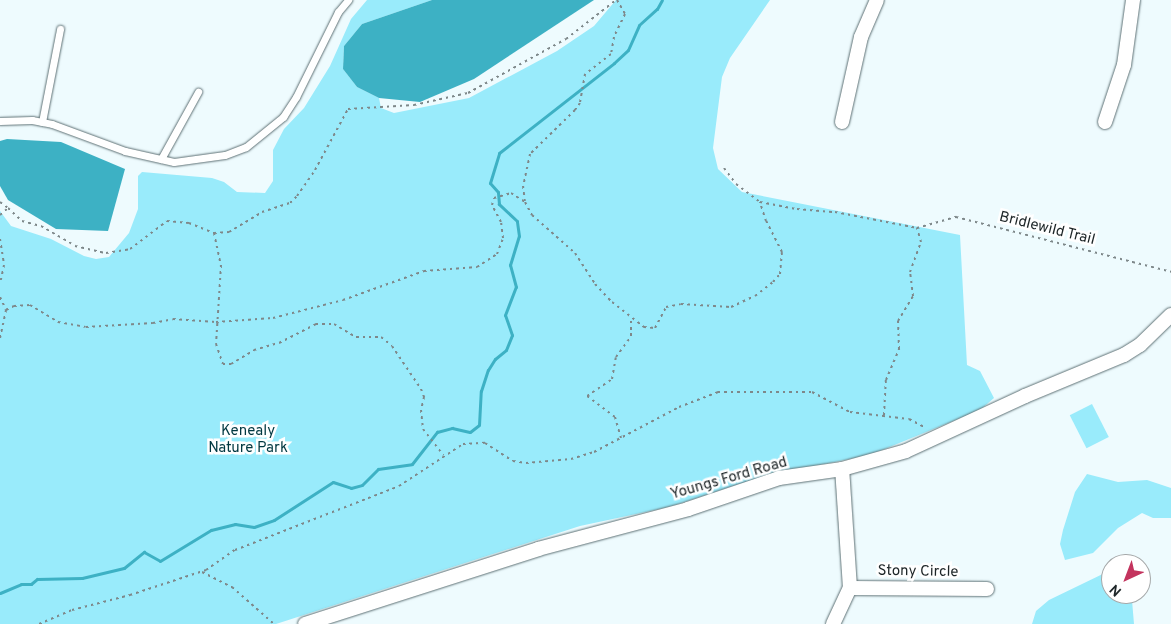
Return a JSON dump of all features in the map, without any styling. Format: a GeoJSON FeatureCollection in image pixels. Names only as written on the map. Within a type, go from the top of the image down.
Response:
{"type":"FeatureCollection","features":[{"type":"Feature","properties":{"kind":"street"},"geometry":{"type":"LineString","coordinates":[[842,122],[861,37],[877,0]]}},
{"type":"Feature","properties":{"kind":"street"},"geometry":{"type":"LineString","coordinates":[[1105,122],[1124,66],[1133,0]]}},
{"type":"Feature","properties":{"kind":"street","name":"Youngs Ford Road"},"geometry":{"type":"LineString","coordinates":[[305,624],[346,619],[538,549],[688,509],[779,478],[842,469],[906,451],[1124,355],[1140,345],[1171,316]]}},
{"type":"Feature","properties":{"kind":"street"},"geometry":{"type":"LineString","coordinates":[[833,624],[850,588],[842,469]]}},
{"type":"Feature","properties":{"kind":"street","name":"Stony Circle"},"geometry":{"type":"LineString","coordinates":[[850,588],[987,589]]}},
{"type":"Feature","properties":{"kind":"lane"},"geometry":{"type":"LineString","coordinates":[[0,121],[42,122],[125,151],[161,159],[198,161],[225,155],[246,147],[266,134],[296,97],[338,12],[348,0]]}},
{"type":"Feature","properties":{"kind":"lane"},"geometry":{"type":"LineString","coordinates":[[42,122],[60,29]]}},
{"type":"Feature","properties":{"kind":"lane"},"geometry":{"type":"LineString","coordinates":[[161,159],[198,92]]}},
{"type":"Feature","properties":{"kind":"path"},"geometry":{"type":"LineString","coordinates":[[0,202],[22,221],[41,226],[75,246],[96,252],[119,252],[130,249],[167,221],[175,220],[214,233],[229,232],[262,212],[290,203],[315,170],[348,108],[414,105],[468,93],[566,39],[616,0],[625,14],[614,37],[611,54],[585,74],[575,110],[530,154],[524,175],[525,202]]}},
{"type":"Feature","properties":{"kind":"path"},"geometry":{"type":"LineString","coordinates":[[724,168],[736,184],[760,202],[797,209],[835,212],[917,228],[921,242],[910,272],[913,296],[898,321],[900,349],[886,380],[884,415]]}},
{"type":"Feature","properties":{"kind":"path"},"geometry":{"type":"LineString","coordinates":[[6,310],[14,306],[30,305],[58,322],[86,327],[153,324],[172,319],[216,322],[273,318],[330,304],[424,271],[477,267],[497,254],[503,238],[501,222],[492,205],[494,198],[511,193],[525,202],[536,221],[575,253],[602,293],[644,327],[654,328],[666,307],[681,304],[731,307],[767,288],[780,274],[782,252],[766,221],[760,202]]}},
{"type":"Feature","properties":{"kind":"path"},"geometry":{"type":"LineString","coordinates":[[0,215],[8,208]]}},
{"type":"Feature","properties":{"kind":"path","name":"Bridlewild Trail"},"geometry":{"type":"LineString","coordinates":[[917,228],[956,217],[1170,272]]}},
{"type":"Feature","properties":{"kind":"path"},"geometry":{"type":"LineString","coordinates":[[214,233],[221,265],[216,322],[217,354],[226,365],[254,350],[287,340],[316,324],[334,324],[356,337],[373,335],[387,341],[421,390],[424,397],[421,410],[423,429],[444,455]]}},
{"type":"Feature","properties":{"kind":"path"},"geometry":{"type":"LineString","coordinates":[[0,239],[4,265],[0,284]]}},
{"type":"Feature","properties":{"kind":"path"},"geometry":{"type":"LineString","coordinates":[[0,298],[6,310],[0,338]]}},
{"type":"Feature","properties":{"kind":"path"},"geometry":{"type":"LineString","coordinates":[[621,438],[615,417],[587,396],[612,379],[616,357],[631,336],[631,316]]}},
{"type":"Feature","properties":{"kind":"path"},"geometry":{"type":"LineString","coordinates":[[39,624],[72,610],[114,600],[201,572],[235,550],[399,486],[463,444],[485,443],[513,461],[551,461],[594,452],[695,400],[718,392],[812,392],[850,412],[909,419],[938,436]]}},
{"type":"Feature","properties":{"kind":"path"},"geometry":{"type":"LineString","coordinates":[[201,572],[232,587],[274,624]]}},
{"type":"Feature","properties":{"kind":"green space","name":"Kenealy Nature Park"},"geometry":{"type":"Polygon","coordinates":[[[367,0],[432,0],[362,24],[344,46],[343,69],[357,87],[379,98],[381,108],[394,113],[469,98],[557,51],[594,26],[616,0],[770,0],[730,58],[722,77],[713,148],[718,169],[742,192],[960,235],[967,365],[980,371],[994,398],[980,410],[870,455],[764,476],[669,507],[580,526],[276,624],[0,624],[0,211],[11,226],[51,239],[84,256],[96,259],[109,257],[129,233],[138,209],[138,176],[142,172],[212,178],[224,182],[237,192],[265,193],[273,181],[273,150],[284,129],[304,108],[330,66],[351,19],[367,0]]]}},
{"type":"Feature","properties":{"kind":"green space"},"geometry":{"type":"Polygon","coordinates":[[[1092,404],[1109,437],[1087,448],[1070,415],[1092,404]]]}},
{"type":"Feature","properties":{"kind":"green space"},"geometry":{"type":"Polygon","coordinates":[[[1087,474],[1118,482],[1147,480],[1171,488],[1171,518],[1153,518],[1142,513],[1118,528],[1093,553],[1065,560],[1060,544],[1063,530],[1075,492],[1087,474]]]}},
{"type":"Feature","properties":{"kind":"green space"},"geometry":{"type":"Polygon","coordinates":[[[1101,575],[1101,604],[1132,604],[1134,624],[1032,624],[1036,611],[1049,600],[1101,575]]]}},
{"type":"Feature","properties":{"kind":"shaded area"},"geometry":{"type":"Polygon","coordinates":[[[432,0],[594,0],[474,79],[420,102],[379,98],[357,87],[343,69],[344,46],[362,24],[432,0]]]}},
{"type":"Feature","properties":{"kind":"shaded area"},"geometry":{"type":"Polygon","coordinates":[[[7,139],[61,142],[125,169],[108,231],[56,229],[8,200],[0,186],[0,141],[7,139]]]}},
{"type":"Feature","properties":{"kind":"waterway"},"geometry":{"type":"LineString","coordinates":[[0,593],[21,584],[31,584],[37,579],[82,578],[124,568],[144,552],[160,561],[211,530],[235,524],[254,527],[274,520],[333,482],[351,488],[362,485],[378,469],[412,464],[437,432],[452,428],[470,432],[479,425],[481,391],[488,370],[495,359],[506,350],[512,335],[505,315],[516,287],[510,265],[519,236],[517,221],[499,204],[498,192],[490,183],[499,153],[628,50],[639,25],[657,9],[662,0]]}}]}
